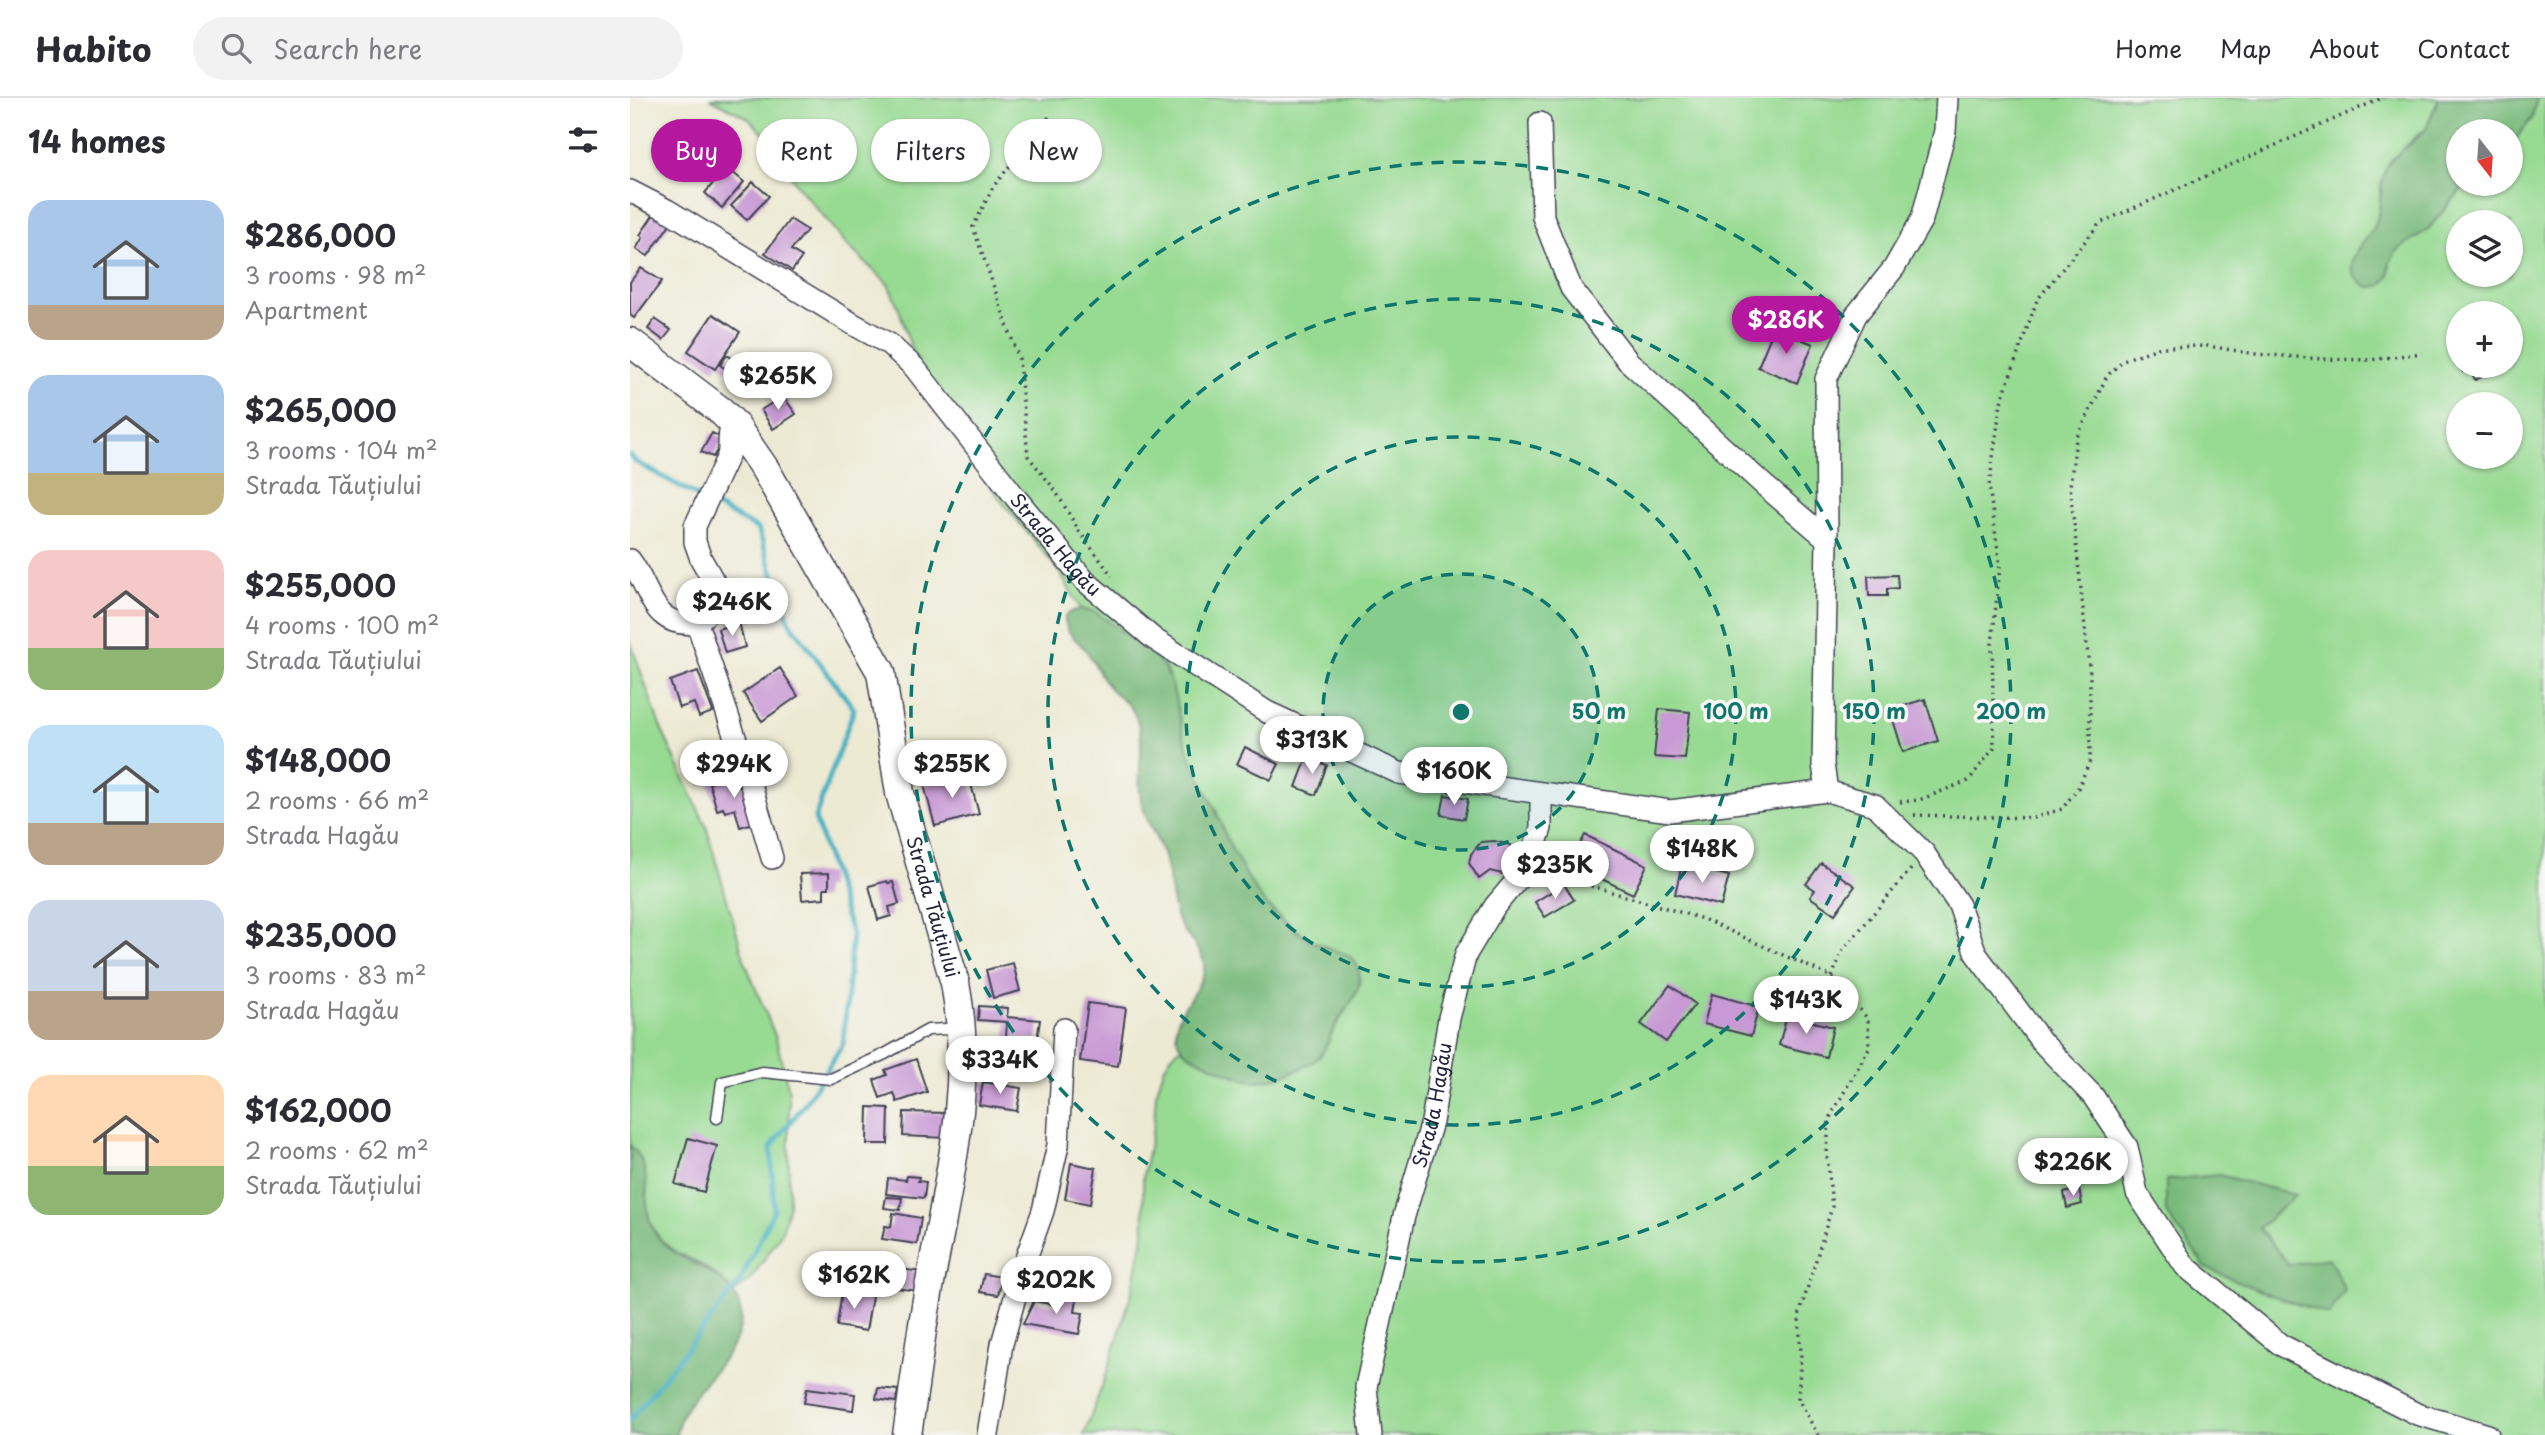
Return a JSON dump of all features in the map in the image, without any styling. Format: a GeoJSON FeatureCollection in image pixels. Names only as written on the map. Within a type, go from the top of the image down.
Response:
{"type":"FeatureCollection","features":[{"type":"Feature","properties":{"kind":"street"},"geometry":{"type":"LineString","coordinates":[[1947,98],[1945,131],[1922,219],[1894,268],[1856,315],[1826,379],[1827,539],[1823,764],[1827,791],[1875,805],[1924,853],[1959,905],[1976,954],[2041,1041],[2093,1096],[2127,1147],[2137,1193],[2185,1266],[2281,1345],[2417,1414],[2488,1435]]}},
{"type":"Feature","properties":{"kind":"street"},"geometry":{"type":"LineString","coordinates":[[1540,123],[1543,217],[1571,288],[1628,361],[1827,539]]}},
{"type":"Feature","properties":{"kind":"street","name":"Strada Hagău"},"geometry":{"type":"LineString","coordinates":[[630,191],[667,210],[889,344],[914,368],[1085,581],[1154,639],[1267,712],[1399,773],[1541,794],[1670,811],[1827,791]]}},
{"type":"Feature","properties":{"kind":"street","name":"Strada Tăuțiului"},"geometry":{"type":"LineString","coordinates":[[630,342],[721,411],[734,424],[765,469],[881,672],[900,793],[955,983],[962,1056],[956,1141],[928,1294],[907,1435]]}},
{"type":"Feature","properties":{"kind":"street"},"geometry":{"type":"LineString","coordinates":[[630,560],[660,613],[672,622],[683,625],[696,623],[706,616],[718,599],[718,589],[701,559],[695,542],[695,526],[728,456],[728,434],[734,424]]}},
{"type":"Feature","properties":{"kind":"street"},"geometry":{"type":"LineString","coordinates":[[696,623],[751,785],[772,858]]}},
{"type":"Feature","properties":{"kind":"street","name":"Strada Hagău"},"geometry":{"type":"LineString","coordinates":[[1371,1435],[1366,1387],[1404,1216],[1432,1122],[1449,1018],[1466,954],[1495,906],[1528,867],[1541,828],[1541,794]]}},
{"type":"Feature","properties":{"kind":"street"},"geometry":{"type":"LineString","coordinates":[[988,1435],[1002,1344],[1025,1261],[1043,1211],[1058,1145],[1064,1029]]}},
{"type":"Feature","properties":{"kind":"lane"},"geometry":{"type":"LineString","coordinates":[[717,1118],[722,1082],[762,1072],[828,1079],[885,1054],[928,1030],[946,1029],[961,1036]]}},
{"type":"Feature","properties":{"kind":"path"},"geometry":{"type":"LineString","coordinates":[[1899,807],[1897,802],[1919,800],[1968,781],[1994,748],[1992,644],[2000,566],[1989,486],[2001,402],[2038,300],[2100,223],[2382,98]]}},
{"type":"Feature","properties":{"kind":"path"},"geometry":{"type":"LineString","coordinates":[[1049,117],[993,187],[973,226],[1019,359],[1028,456],[1055,490],[1079,531],[1117,583]]}},
{"type":"Feature","properties":{"kind":"path"},"geometry":{"type":"LineString","coordinates":[[1912,814],[2033,818],[2062,809],[2078,788],[2090,761],[2090,675],[2070,486],[2076,439],[2107,376],[2123,360],[2161,347],[2208,346],[2256,354],[2323,359],[2370,360],[2422,353]]}},
{"type":"Feature","properties":{"kind":"path"},"geometry":{"type":"LineString","coordinates":[[1832,977],[1843,951],[1924,853]]}},
{"type":"Feature","properties":{"kind":"path"},"geometry":{"type":"LineString","coordinates":[[1528,867],[1703,919],[1832,977],[1868,1019],[1869,1048],[1829,1119],[1827,1153],[1832,1207],[1800,1316],[1798,1399],[1818,1435]]}},
{"type":"Feature","properties":{"kind":"green space"},"geometry":{"type":"Polygon","coordinates":[[[710,98],[2439,98],[2426,128],[2405,147],[2381,182],[2380,210],[2376,224],[2353,259],[2389,276],[2390,262],[2397,250],[2428,229],[2456,196],[2524,196],[2524,128],[2532,118],[2537,98],[2545,98],[2545,1435],[1084,1435],[1108,1370],[1133,1288],[1144,1232],[1143,1177],[1154,1122],[1156,1094],[1164,1068],[1181,1047],[1192,1056],[1243,1079],[1256,1082],[1321,1055],[1348,1007],[1337,951],[1312,941],[1260,898],[1232,851],[1188,752],[1166,670],[1158,658],[1095,612],[1081,609],[1056,567],[1003,503],[937,414],[924,390],[899,309],[888,284],[848,246],[795,182],[857,182],[857,119],[756,119],[756,126],[748,118],[710,98]]]}},
{"type":"Feature","properties":{"kind":"green space"},"geometry":{"type":"Polygon","coordinates":[[[2439,98],[2537,98],[2532,118],[2524,128],[2524,119],[2446,119],[2446,196],[2456,196],[2428,229],[2397,250],[2390,262],[2389,276],[2381,286],[2368,287],[2355,276],[2352,261],[2375,225],[2384,172],[2391,160],[2426,128],[2439,98]]]}},
{"type":"Feature","properties":{"kind":"green space"},"geometry":{"type":"Polygon","coordinates":[[[1081,609],[1095,612],[1150,652],[1166,671],[1191,758],[1231,848],[1260,897],[1298,932],[1317,944],[1350,957],[1358,968],[1358,989],[1324,1050],[1300,1069],[1270,1079],[1249,1080],[1196,1057],[1183,1049],[1177,1039],[1178,1019],[1201,981],[1204,965],[1200,952],[1179,923],[1164,857],[1142,803],[1139,784],[1141,741],[1137,721],[1131,707],[1106,683],[1088,653],[1066,627],[1065,616],[1081,609]]]}},
{"type":"Feature","properties":{"kind":"green space"},"geometry":{"type":"Polygon","coordinates":[[[630,641],[660,726],[706,826],[745,962],[776,1038],[789,1092],[789,1204],[782,1232],[751,1279],[734,1293],[709,1270],[670,1249],[659,1237],[649,1218],[643,1164],[630,1146],[630,641]]]}},
{"type":"Feature","properties":{"kind":"green space"},"geometry":{"type":"Polygon","coordinates":[[[630,1146],[643,1163],[649,1217],[660,1240],[724,1283],[734,1294],[740,1309],[740,1325],[735,1341],[690,1403],[681,1418],[676,1435],[630,1435],[630,1146]]]}},
{"type":"Feature","properties":{"kind":"green space"},"geometry":{"type":"Polygon","coordinates":[[[2219,1175],[2296,1195],[2259,1228],[2289,1265],[2329,1258],[2345,1290],[2329,1315],[2268,1294],[2206,1268],[2166,1213],[2166,1180],[2219,1175]]]}},
{"type":"Feature","properties":{"kind":"building"},"geometry":{"type":"Polygon","coordinates":[[[714,182],[744,182],[722,208],[705,193],[714,182]]]}},
{"type":"Feature","properties":{"kind":"building"},"geometry":{"type":"Polygon","coordinates":[[[753,182],[769,196],[747,220],[731,206],[753,182]]]}},
{"type":"Feature","properties":{"kind":"building"},"geometry":{"type":"Polygon","coordinates":[[[654,214],[670,224],[648,256],[636,249],[643,237],[640,235],[654,214]]]}},
{"type":"Feature","properties":{"kind":"building"},"geometry":{"type":"Polygon","coordinates":[[[790,219],[807,230],[791,250],[802,257],[792,271],[765,253],[790,219]]]}},
{"type":"Feature","properties":{"kind":"building"},"geometry":{"type":"Polygon","coordinates":[[[641,268],[662,281],[634,318],[630,315],[630,282],[641,268]]]}},
{"type":"Feature","properties":{"kind":"building"},"geometry":{"type":"Polygon","coordinates":[[[713,314],[740,332],[715,369],[688,351],[713,314]]]}},
{"type":"Feature","properties":{"kind":"building"},"geometry":{"type":"Polygon","coordinates":[[[655,319],[671,330],[663,340],[648,329],[655,319]]]}},
{"type":"Feature","properties":{"kind":"building"},"geometry":{"type":"Polygon","coordinates":[[[1774,328],[1813,344],[1797,383],[1758,367],[1774,328]]]}},
{"type":"Feature","properties":{"kind":"building"},"geometry":{"type":"Polygon","coordinates":[[[727,355],[743,365],[735,375],[720,365],[727,355]]]}},
{"type":"Feature","properties":{"kind":"building"},"geometry":{"type":"Polygon","coordinates":[[[783,396],[796,414],[773,429],[761,410],[783,396]]]}},
{"type":"Feature","properties":{"kind":"building"},"geometry":{"type":"Polygon","coordinates":[[[712,433],[724,439],[713,457],[701,452],[712,433]]]}},
{"type":"Feature","properties":{"kind":"building"},"geometry":{"type":"Polygon","coordinates":[[[1897,575],[1898,588],[1887,589],[1887,596],[1869,596],[1868,576],[1897,575]]]}},
{"type":"Feature","properties":{"kind":"building"},"geometry":{"type":"Polygon","coordinates":[[[739,622],[745,647],[725,653],[718,629],[739,622]]]}},
{"type":"Feature","properties":{"kind":"building"},"geometry":{"type":"Polygon","coordinates":[[[780,668],[798,696],[762,721],[743,693],[780,668]]]}},
{"type":"Feature","properties":{"kind":"building"},"geometry":{"type":"Polygon","coordinates":[[[698,671],[713,712],[699,717],[694,703],[679,708],[670,681],[698,671]]]}},
{"type":"Feature","properties":{"kind":"building"},"geometry":{"type":"Polygon","coordinates":[[[1925,699],[1938,741],[1903,752],[1890,710],[1925,699]]]}},
{"type":"Feature","properties":{"kind":"building"},"geometry":{"type":"Polygon","coordinates":[[[1659,709],[1690,712],[1685,759],[1654,757],[1659,709]]]}},
{"type":"Feature","properties":{"kind":"building"},"geometry":{"type":"Polygon","coordinates":[[[1245,747],[1279,764],[1271,780],[1237,764],[1245,747]]]}},
{"type":"Feature","properties":{"kind":"building"},"geometry":{"type":"Polygon","coordinates":[[[1307,758],[1327,765],[1316,795],[1296,787],[1307,758]]]}},
{"type":"Feature","properties":{"kind":"building"},"geometry":{"type":"Polygon","coordinates":[[[968,773],[979,814],[935,826],[924,785],[968,773]]]}},
{"type":"Feature","properties":{"kind":"building"},"geometry":{"type":"Polygon","coordinates":[[[735,777],[737,785],[745,783],[757,822],[740,827],[735,809],[725,812],[723,808],[717,810],[709,783],[735,777]]]}},
{"type":"Feature","properties":{"kind":"building"},"geometry":{"type":"Polygon","coordinates":[[[1445,795],[1468,799],[1464,819],[1441,815],[1445,795]]]}},
{"type":"Feature","properties":{"kind":"building"},"geometry":{"type":"Polygon","coordinates":[[[1585,835],[1647,865],[1633,894],[1570,864],[1585,835]]]}},
{"type":"Feature","properties":{"kind":"building"},"geometry":{"type":"Polygon","coordinates":[[[1494,841],[1511,845],[1512,862],[1502,874],[1490,871],[1479,879],[1469,863],[1471,854],[1481,842],[1494,841]]]}},
{"type":"Feature","properties":{"kind":"building"},"geometry":{"type":"Polygon","coordinates":[[[1821,863],[1855,886],[1835,914],[1810,897],[1815,890],[1806,884],[1821,863]]]}},
{"type":"Feature","properties":{"kind":"building"},"geometry":{"type":"Polygon","coordinates":[[[1682,864],[1729,876],[1721,906],[1675,894],[1682,864]]]}},
{"type":"Feature","properties":{"kind":"building"},"geometry":{"type":"Polygon","coordinates":[[[829,873],[829,888],[824,888],[824,898],[802,900],[800,874],[829,873]]]}},
{"type":"Feature","properties":{"kind":"building"},"geometry":{"type":"Polygon","coordinates":[[[893,882],[899,904],[889,907],[891,916],[878,920],[869,886],[893,882]]]}},
{"type":"Feature","properties":{"kind":"building"},"geometry":{"type":"Polygon","coordinates":[[[1564,884],[1574,900],[1545,917],[1535,902],[1564,884]]]}},
{"type":"Feature","properties":{"kind":"building"},"geometry":{"type":"Polygon","coordinates":[[[1013,963],[1020,991],[993,998],[986,970],[1013,963]]]}},
{"type":"Feature","properties":{"kind":"building"},"geometry":{"type":"Polygon","coordinates":[[[1670,985],[1695,1004],[1666,1042],[1641,1024],[1670,985]]]}},
{"type":"Feature","properties":{"kind":"building"},"geometry":{"type":"Polygon","coordinates":[[[1712,994],[1759,1007],[1751,1036],[1704,1024],[1712,994]]]}},
{"type":"Feature","properties":{"kind":"building"},"geometry":{"type":"Polygon","coordinates":[[[1088,1003],[1126,1008],[1118,1066],[1080,1061],[1088,1003]]]}},
{"type":"Feature","properties":{"kind":"building"},"geometry":{"type":"Polygon","coordinates":[[[979,1006],[1008,1008],[1007,1017],[1040,1020],[1037,1040],[1006,1037],[1007,1022],[978,1020],[979,1006]]]}},
{"type":"Feature","properties":{"kind":"building"},"geometry":{"type":"Polygon","coordinates":[[[1787,1015],[1833,1027],[1826,1057],[1779,1045],[1787,1015]]]}},
{"type":"Feature","properties":{"kind":"building"},"geometry":{"type":"Polygon","coordinates":[[[916,1059],[927,1092],[897,1102],[894,1093],[880,1098],[874,1080],[887,1075],[885,1070],[916,1059]]]}},
{"type":"Feature","properties":{"kind":"building"},"geometry":{"type":"Polygon","coordinates":[[[983,1082],[1021,1088],[1017,1111],[979,1105],[983,1082]]]}},
{"type":"Feature","properties":{"kind":"building"},"geometry":{"type":"Polygon","coordinates":[[[868,1107],[889,1108],[888,1144],[867,1144],[868,1107]]]}},
{"type":"Feature","properties":{"kind":"building"},"geometry":{"type":"Polygon","coordinates":[[[904,1112],[948,1113],[947,1138],[903,1136],[904,1112]]]}},
{"type":"Feature","properties":{"kind":"building"},"geometry":{"type":"Polygon","coordinates":[[[688,1138],[717,1146],[704,1192],[675,1184],[688,1138]]]}},
{"type":"Feature","properties":{"kind":"building"},"geometry":{"type":"Polygon","coordinates":[[[1071,1163],[1096,1168],[1090,1204],[1065,1199],[1071,1163]]]}},
{"type":"Feature","properties":{"kind":"building"},"geometry":{"type":"Polygon","coordinates":[[[907,1176],[919,1177],[918,1181],[926,1182],[924,1198],[886,1194],[888,1178],[906,1180],[907,1176]]]}},
{"type":"Feature","properties":{"kind":"building"},"geometry":{"type":"Polygon","coordinates":[[[2079,1189],[2082,1204],[2067,1208],[2064,1193],[2079,1189]]]}},
{"type":"Feature","properties":{"kind":"building"},"geometry":{"type":"Polygon","coordinates":[[[886,1197],[902,1198],[900,1210],[884,1208],[886,1197]]]}},
{"type":"Feature","properties":{"kind":"building"},"geometry":{"type":"Polygon","coordinates":[[[893,1213],[921,1218],[917,1244],[882,1239],[885,1226],[891,1227],[893,1213]]]}},
{"type":"Feature","properties":{"kind":"building"},"geometry":{"type":"Polygon","coordinates":[[[875,1265],[921,1272],[918,1291],[881,1286],[881,1282],[872,1281],[875,1265]]]}},
{"type":"Feature","properties":{"kind":"building"},"geometry":{"type":"Polygon","coordinates":[[[984,1274],[1002,1277],[998,1295],[980,1292],[984,1274]]]}},
{"type":"Feature","properties":{"kind":"building"},"geometry":{"type":"Polygon","coordinates":[[[842,1291],[872,1296],[866,1331],[837,1326],[842,1291]]]}},
{"type":"Feature","properties":{"kind":"building"},"geometry":{"type":"Polygon","coordinates":[[[1063,1295],[1077,1298],[1075,1312],[1083,1313],[1079,1334],[1023,1324],[1034,1301],[1061,1306],[1063,1295]]]}},
{"type":"Feature","properties":{"kind":"building"},"geometry":{"type":"Polygon","coordinates":[[[807,1388],[855,1394],[853,1410],[804,1403],[807,1388]]]}},
{"type":"Feature","properties":{"kind":"building"},"geometry":{"type":"Polygon","coordinates":[[[878,1388],[898,1390],[896,1402],[876,1399],[878,1388]]]}},
{"type":"Feature","properties":{"kind":"waterway"},"geometry":{"type":"LineString","coordinates":[[630,455],[636,462],[701,498]]}},
{"type":"Feature","properties":{"kind":"waterway"},"geometry":{"type":"LineString","coordinates":[[630,1420],[739,1283],[774,1210],[771,1147],[806,1102],[843,1044],[852,935],[815,818],[854,709],[789,621],[758,529],[710,503]]}}]}
